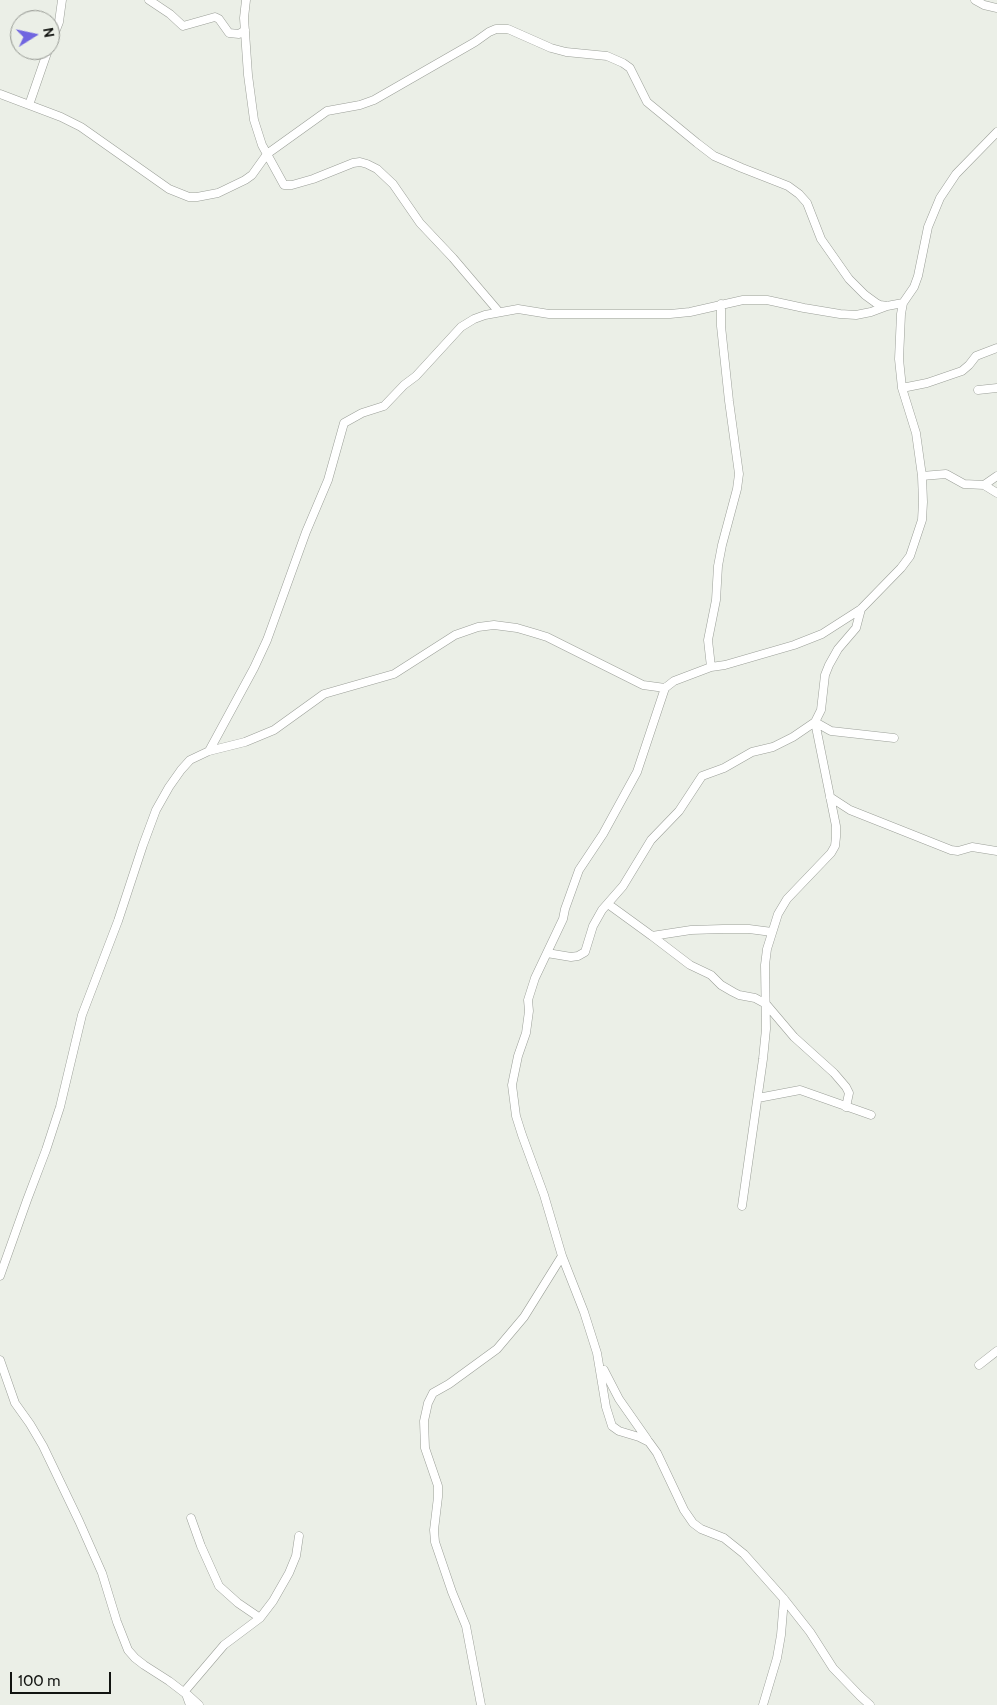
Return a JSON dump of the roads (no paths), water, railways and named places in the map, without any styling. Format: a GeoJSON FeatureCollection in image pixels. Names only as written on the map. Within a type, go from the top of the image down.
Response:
{"type":"FeatureCollection","features":[{"type":"Feature","properties":{"kind":"street"},"geometry":{"type":"LineString","coordinates":[[60,15],[62,0]]}},
{"type":"Feature","properties":{"kind":"street"},"geometry":{"type":"LineString","coordinates":[[149,0],[170,14],[183,26],[215,17],[219,19],[230,33],[239,34],[245,30]]}},
{"type":"Feature","properties":{"kind":"street"},"geometry":{"type":"LineString","coordinates":[[246,0],[245,30],[252,111],[258,137],[284,185],[287,186],[313,179],[353,163],[360,162],[377,169],[392,184],[420,223],[454,258],[498,312]]}},
{"type":"Feature","properties":{"kind":"street"},"geometry":{"type":"LineString","coordinates":[[975,0],[984,5],[997,8]]}},
{"type":"Feature","properties":{"kind":"street"},"geometry":{"type":"LineString","coordinates":[[0,94],[61,117],[81,127],[169,188],[189,197],[197,198],[218,193],[239,184],[252,175],[267,154],[327,111],[360,105],[374,100],[489,32],[496,29],[508,29],[551,48],[566,52],[607,56],[630,68],[647,102],[714,156],[788,186],[799,194],[807,203],[821,239],[849,279],[870,300],[876,304],[887,306]]}},
{"type":"Feature","properties":{"kind":"street"},"geometry":{"type":"LineString","coordinates":[[29,105],[45,60]]}},
{"type":"Feature","properties":{"kind":"street"},"geometry":{"type":"LineString","coordinates":[[649,1442],[619,1431],[612,1426],[606,1407],[600,1364],[584,1312],[562,1256],[544,1195],[516,1116],[512,1085],[518,1056],[526,1033],[530,992],[534,978],[563,919],[579,870],[603,834],[637,772],[665,688],[674,681],[711,667],[794,645],[822,634],[861,609],[901,568],[910,556],[922,520],[922,476],[916,433],[902,388],[900,324],[903,303],[914,287],[918,276],[928,227],[940,198],[956,174],[997,132]]}},
{"type":"Feature","properties":{"kind":"street"},"geometry":{"type":"LineString","coordinates":[[209,751],[267,640],[306,532],[328,480],[344,422],[362,413],[384,406],[404,385],[416,376],[461,327],[474,319],[498,312],[518,309],[549,314],[670,314],[690,312],[743,300],[767,300],[813,310],[856,315],[903,303]]}},
{"type":"Feature","properties":{"kind":"street"},"geometry":{"type":"LineString","coordinates":[[711,667],[708,640],[716,600],[718,566],[738,489],[739,474],[721,326],[721,304]]}},
{"type":"Feature","properties":{"kind":"street"},"geometry":{"type":"LineString","coordinates":[[902,388],[927,383],[962,371],[976,356],[997,348]]}},
{"type":"Feature","properties":{"kind":"street"},"geometry":{"type":"LineString","coordinates":[[978,390],[997,388]]}},
{"type":"Feature","properties":{"kind":"street"},"geometry":{"type":"LineString","coordinates":[[922,476],[946,474],[964,484],[984,485],[997,494]]}},
{"type":"Feature","properties":{"kind":"street"},"geometry":{"type":"LineString","coordinates":[[984,485],[997,476]]}},
{"type":"Feature","properties":{"kind":"street"},"geometry":{"type":"LineString","coordinates":[[547,953],[571,957],[585,952],[596,919],[630,876],[651,840],[679,811],[702,776],[724,768],[752,752],[773,747],[793,737],[815,722],[821,710],[825,675],[829,665],[838,649],[856,628],[861,609]]}},
{"type":"Feature","properties":{"kind":"street"},"geometry":{"type":"LineString","coordinates":[[0,1276],[60,1107],[82,1015],[118,921],[143,845],[156,810],[169,787],[190,760],[209,751],[245,742],[269,733],[324,694],[394,674],[455,634],[478,627],[494,625],[517,628],[534,633],[643,685],[665,688]]}},
{"type":"Feature","properties":{"kind":"street"},"geometry":{"type":"LineString","coordinates":[[815,722],[831,731],[894,738]]}},
{"type":"Feature","properties":{"kind":"street"},"geometry":{"type":"LineString","coordinates":[[742,1206],[766,1029],[765,965],[767,948],[778,914],[787,899],[825,860],[835,846],[836,826],[815,722]]}},
{"type":"Feature","properties":{"kind":"street"},"geometry":{"type":"LineString","coordinates":[[830,797],[856,812],[951,850],[958,851],[972,847],[997,851]]}},
{"type":"Feature","properties":{"kind":"street"},"geometry":{"type":"LineString","coordinates":[[608,904],[690,965],[711,975],[725,987],[739,995],[755,998],[766,1004],[794,1037],[834,1073],[846,1087],[849,1094],[846,1107]]}},
{"type":"Feature","properties":{"kind":"street"},"geometry":{"type":"LineString","coordinates":[[652,936],[691,930],[749,929],[772,932]]}},
{"type":"Feature","properties":{"kind":"street"},"geometry":{"type":"LineString","coordinates":[[758,1098],[800,1090],[871,1115]]}},
{"type":"Feature","properties":{"kind":"street"},"geometry":{"type":"LineString","coordinates":[[482,1705],[466,1626],[435,1542],[434,1530],[438,1486],[425,1448],[424,1421],[428,1402],[433,1394],[497,1349],[524,1317],[562,1256]]}},
{"type":"Feature","properties":{"kind":"street"},"geometry":{"type":"LineString","coordinates":[[979,1365],[997,1351]]}},
{"type":"Feature","properties":{"kind":"street"},"geometry":{"type":"LineString","coordinates":[[0,1360],[14,1404],[39,1439],[102,1573],[128,1650],[144,1665],[170,1681],[199,1705]]}},
{"type":"Feature","properties":{"kind":"street"},"geometry":{"type":"LineString","coordinates":[[600,1364],[619,1399],[664,1467],[684,1510],[693,1523],[701,1529],[724,1538],[735,1546],[784,1599],[810,1632],[833,1668],[870,1705]]}},
{"type":"Feature","properties":{"kind":"street"},"geometry":{"type":"LineString","coordinates":[[191,1518],[219,1586],[233,1600],[260,1618]]}},
{"type":"Feature","properties":{"kind":"street"},"geometry":{"type":"LineString","coordinates":[[185,1693],[224,1645],[260,1618],[273,1601],[289,1573],[296,1556],[299,1536]]}},
{"type":"Feature","properties":{"kind":"street"},"geometry":{"type":"LineString","coordinates":[[763,1705],[777,1658],[784,1599]]}},
{"type":"Feature","properties":{"kind":"street"},"geometry":{"type":"LineString","coordinates":[[185,1693],[190,1705]]}}]}
